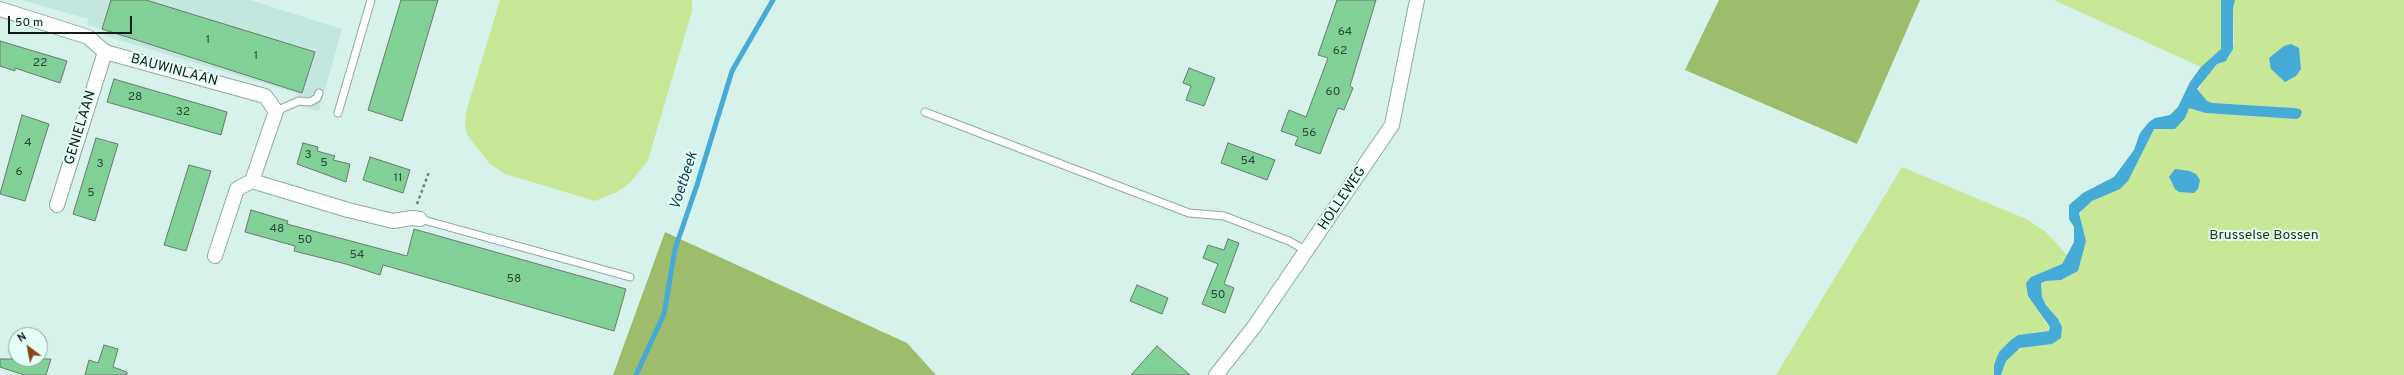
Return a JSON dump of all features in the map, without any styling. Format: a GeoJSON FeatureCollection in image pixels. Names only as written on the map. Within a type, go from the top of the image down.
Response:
{"type":"FeatureCollection","features":[{"type":"Feature","properties":{"kind":"street","name":"HOLLEWEG"},"geometry":{"type":"LineString","coordinates":[[1216,375],[1254,327],[1307,252],[1392,125],[1417,0]]}},
{"type":"Feature","properties":{"kind":"street","name":"BAUWINLAAN"},"geometry":{"type":"LineString","coordinates":[[0,9],[88,37],[105,52],[265,96],[276,111]]}},
{"type":"Feature","properties":{"kind":"street","name":"GENIELAAN"},"geometry":{"type":"LineString","coordinates":[[57,205],[105,52]]}},
{"type":"Feature","properties":{"kind":"street"},"geometry":{"type":"LineString","coordinates":[[215,256],[237,189],[252,181],[276,111]]}},
{"type":"Feature","properties":{"kind":"street"},"geometry":{"type":"LineString","coordinates":[[252,181],[348,210],[393,221],[416,218]]}},
{"type":"Feature","properties":{"kind":"lane"},"geometry":{"type":"LineString","coordinates":[[338,113],[371,0]]}},
{"type":"Feature","properties":{"kind":"lane"},"geometry":{"type":"LineString","coordinates":[[276,111],[299,101],[310,102],[317,98],[319,93]]}},
{"type":"Feature","properties":{"kind":"lane"},"geometry":{"type":"LineString","coordinates":[[925,112],[1189,213],[1224,216],[1289,241],[1307,252]]}},
{"type":"Feature","properties":{"kind":"lane"},"geometry":{"type":"LineString","coordinates":[[416,218],[630,277]]}},
{"type":"Feature","properties":{"kind":"path"},"geometry":{"type":"LineString","coordinates":[[416,218],[429,172]]}},
{"type":"Feature","properties":{"kind":"shaded area"},"geometry":{"type":"Polygon","coordinates":[[[21,0],[250,0],[342,29],[319,111],[302,107],[296,93],[105,36],[100,29],[87,25],[88,19],[21,0]]]}},
{"type":"Feature","properties":{"kind":"green space"},"geometry":{"type":"Polygon","coordinates":[[[500,0],[692,0],[692,11],[648,160],[631,182],[617,192],[595,201],[505,174],[490,164],[467,135],[465,125],[466,112],[500,0]]]}},
{"type":"Feature","properties":{"kind":"green space"},"geometry":{"type":"Polygon","coordinates":[[[1719,0],[1920,0],[1857,144],[1685,70],[1719,0]]]}},
{"type":"Feature","properties":{"kind":"green space"},"geometry":{"type":"Polygon","coordinates":[[[2054,0],[2221,0],[2221,49],[2201,67],[2054,0]]]}},
{"type":"Feature","properties":{"kind":"green space","name":"Brusselse Bossen"},"geometry":{"type":"Polygon","coordinates":[[[2235,0],[2404,0],[2404,375],[2001,375],[2006,361],[2016,351],[2025,347],[2052,344],[2062,327],[2042,297],[2041,283],[2046,281],[2061,280],[2078,271],[2085,244],[2080,220],[2081,210],[2092,201],[2123,186],[2136,165],[2151,132],[2189,108],[2204,80],[2217,64],[2226,61],[2230,56],[2234,42],[2233,8],[2235,0]]]}},
{"type":"Feature","properties":{"kind":"green space"},"geometry":{"type":"Polygon","coordinates":[[[1902,167],[2026,219],[2046,232],[2067,255],[2062,264],[2031,277],[2045,322],[2050,327],[2049,331],[2031,333],[1994,365],[1994,375],[1776,375],[1902,167]]]}},
{"type":"Feature","properties":{"kind":"green space"},"geometry":{"type":"Polygon","coordinates":[[[665,232],[907,343],[936,375],[613,375],[665,232]]]}},
{"type":"Feature","properties":{"kind":"water"},"geometry":{"type":"Polygon","coordinates":[[[2221,0],[2235,0],[2233,8],[2233,49],[2226,61],[2217,64],[2197,89],[2207,101],[2212,103],[2294,108],[2300,109],[2302,112],[2300,117],[2297,119],[2206,113],[2189,108],[2185,118],[2175,129],[2154,129],[2128,181],[2120,189],[2092,201],[2079,213],[2086,241],[2078,271],[2061,280],[2046,281],[2041,283],[2042,297],[2062,327],[2061,338],[2052,344],[2020,348],[2006,361],[2001,375],[1994,375],[1994,365],[1999,352],[2011,340],[2018,335],[2049,331],[2050,327],[2028,296],[2026,283],[2031,277],[2062,264],[2067,255],[2074,242],[2074,227],[2069,219],[2069,205],[2083,193],[2114,177],[2134,150],[2140,133],[2149,122],[2155,118],[2170,115],[2178,107],[2190,82],[2201,67],[2221,49],[2221,0]]]}},
{"type":"Feature","properties":{"kind":"water"},"geometry":{"type":"Polygon","coordinates":[[[2291,44],[2299,48],[2301,69],[2296,76],[2285,82],[2271,69],[2269,58],[2284,46],[2291,44]]]}},
{"type":"Feature","properties":{"kind":"water"},"geometry":{"type":"Polygon","coordinates":[[[2175,169],[2190,171],[2196,174],[2200,180],[2198,189],[2194,193],[2179,192],[2175,189],[2169,177],[2175,169]]]}},
{"type":"Feature","properties":{"kind":"building"},"geometry":{"type":"Polygon","coordinates":[[[111,0],[146,0],[315,52],[302,93],[102,29],[111,0]]]}},
{"type":"Feature","properties":{"kind":"building"},"geometry":{"type":"Polygon","coordinates":[[[401,0],[438,0],[402,121],[368,110],[401,0]]]}},
{"type":"Feature","properties":{"kind":"building"},"geometry":{"type":"Polygon","coordinates":[[[1337,0],[1376,0],[1350,86],[1353,88],[1344,110],[1338,108],[1320,154],[1295,145],[1298,137],[1281,131],[1289,110],[1306,117],[1328,58],[1318,55],[1337,0]]]}},
{"type":"Feature","properties":{"kind":"building"},"geometry":{"type":"Polygon","coordinates":[[[0,41],[67,61],[60,83],[15,68],[15,71],[0,66],[0,41]]]}},
{"type":"Feature","properties":{"kind":"building"},"geometry":{"type":"Polygon","coordinates":[[[1189,68],[1215,78],[1204,106],[1186,100],[1191,86],[1183,83],[1189,68]]]}},
{"type":"Feature","properties":{"kind":"building"},"geometry":{"type":"Polygon","coordinates":[[[114,79],[227,112],[221,135],[107,102],[114,79]]]}},
{"type":"Feature","properties":{"kind":"building"},"geometry":{"type":"Polygon","coordinates":[[[22,115],[49,124],[25,201],[0,194],[22,115]]]}},
{"type":"Feature","properties":{"kind":"building"},"geometry":{"type":"Polygon","coordinates":[[[96,138],[118,144],[95,221],[73,214],[96,138]]]}},
{"type":"Feature","properties":{"kind":"building"},"geometry":{"type":"Polygon","coordinates":[[[303,143],[318,147],[317,151],[335,156],[333,160],[350,164],[346,182],[297,164],[303,143]]]}},
{"type":"Feature","properties":{"kind":"building"},"geometry":{"type":"Polygon","coordinates":[[[1228,143],[1275,160],[1267,180],[1221,163],[1228,143]]]}},
{"type":"Feature","properties":{"kind":"building"},"geometry":{"type":"Polygon","coordinates":[[[370,157],[410,170],[403,193],[363,180],[370,157]]]}},
{"type":"Feature","properties":{"kind":"building"},"geometry":{"type":"Polygon","coordinates":[[[189,165],[211,171],[186,251],[164,245],[189,165]]]}},
{"type":"Feature","properties":{"kind":"building"},"geometry":{"type":"Polygon","coordinates":[[[251,210],[288,221],[287,224],[407,256],[414,229],[626,289],[614,331],[383,265],[380,275],[346,264],[294,251],[295,246],[245,232],[251,210]]]}},
{"type":"Feature","properties":{"kind":"building"},"geometry":{"type":"Polygon","coordinates":[[[1228,239],[1239,243],[1224,284],[1234,288],[1225,313],[1202,304],[1218,264],[1203,258],[1208,245],[1224,250],[1228,239]]]}},
{"type":"Feature","properties":{"kind":"building"},"geometry":{"type":"Polygon","coordinates":[[[1137,285],[1168,298],[1162,314],[1130,301],[1137,285]]]}},
{"type":"Feature","properties":{"kind":"building"},"geometry":{"type":"Polygon","coordinates":[[[104,345],[118,349],[113,367],[127,372],[127,375],[85,375],[89,360],[98,363],[104,345]]]}},
{"type":"Feature","properties":{"kind":"building"},"geometry":{"type":"Polygon","coordinates":[[[1157,346],[1190,375],[1131,375],[1157,346]]]}},
{"type":"Feature","properties":{"kind":"building"},"geometry":{"type":"Polygon","coordinates":[[[0,359],[8,359],[8,367],[48,367],[48,359],[51,359],[46,375],[24,375],[0,367],[0,359]]]}},
{"type":"Feature","properties":{"kind":"waterway","name":"Voetbeek"},"geometry":{"type":"LineString","coordinates":[[636,375],[664,314],[675,249],[697,185],[732,71],[773,0]]}}]}
